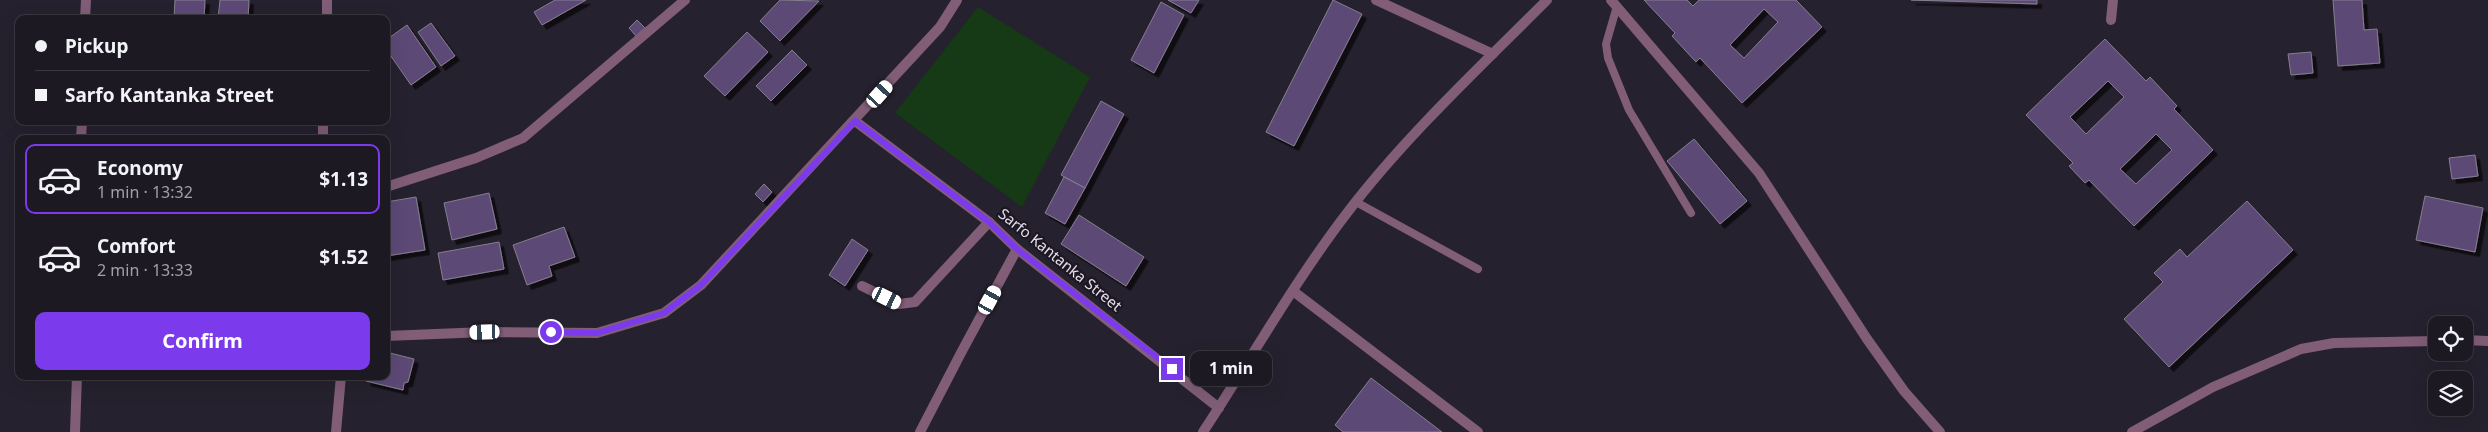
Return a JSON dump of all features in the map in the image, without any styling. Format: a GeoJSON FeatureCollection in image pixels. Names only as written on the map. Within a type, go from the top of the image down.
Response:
{"type":"FeatureCollection","features":[{"type":"Feature","properties":{"kind":"street"},"geometry":{"type":"LineString","coordinates":[[85,15],[86,0]]}},
{"type":"Feature","properties":{"kind":"street"},"geometry":{"type":"LineString","coordinates":[[390,186],[476,158],[523,138],[685,0]]}},
{"type":"Feature","properties":{"kind":"street"},"geometry":{"type":"LineString","coordinates":[[390,336],[485,332],[597,333],[664,313],[701,285],[855,121],[940,27],[957,0]]}},
{"type":"Feature","properties":{"kind":"street"},"geometry":{"type":"LineString","coordinates":[[1376,0],[1493,54]]}},
{"type":"Feature","properties":{"kind":"street"},"geometry":{"type":"LineString","coordinates":[[1203,432],[1293,291],[1356,202],[1392,160],[1547,0]]}},
{"type":"Feature","properties":{"kind":"street"},"geometry":{"type":"LineString","coordinates":[[2111,20],[2113,0]]}},
{"type":"Feature","properties":{"kind":"street"},"geometry":{"type":"LineString","coordinates":[[328,15],[330,1]]}},
{"type":"Feature","properties":{"kind":"street"},"geometry":{"type":"LineString","coordinates":[[1614,3],[1759,173],[1866,339],[1904,391],[1940,432]]}},
{"type":"Feature","properties":{"kind":"street","name":"Sarfo Kantanka Street"},"geometry":{"type":"LineString","coordinates":[[855,121],[989,222],[1017,249],[1219,408]]}},
{"type":"Feature","properties":{"kind":"street"},"geometry":{"type":"LineString","coordinates":[[862,286],[899,304],[915,302],[989,222]]}},
{"type":"Feature","properties":{"kind":"street"},"geometry":{"type":"LineString","coordinates":[[920,432],[1017,249]]}},
{"type":"Feature","properties":{"kind":"street"},"geometry":{"type":"LineString","coordinates":[[1293,291],[1478,432]]}},
{"type":"Feature","properties":{"kind":"street"},"geometry":{"type":"LineString","coordinates":[[2473,340],[2488,341]]}},
{"type":"Feature","properties":{"kind":"street"},"geometry":{"type":"LineString","coordinates":[[2132,432],[2213,387],[2301,350],[2334,343],[2428,341]]}},
{"type":"Feature","properties":{"kind":"street"},"geometry":{"type":"LineString","coordinates":[[75,432],[77,380]]}},
{"type":"Feature","properties":{"kind":"street"},"geometry":{"type":"LineString","coordinates":[[336,432],[341,380]]}},
{"type":"Feature","properties":{"kind":"lane"},"geometry":{"type":"LineString","coordinates":[[1614,3],[1606,44],[1608,58],[1629,110],[1691,213]]}},
{"type":"Feature","properties":{"kind":"lane"},"geometry":{"type":"LineString","coordinates":[[1356,202],[1478,269]]}},
{"type":"Feature","properties":{"kind":"green space"},"geometry":{"type":"Polygon","coordinates":[[[978,7],[1090,77],[1022,207],[895,113],[978,7]]]}},
{"type":"Feature","properties":{"kind":"building"},"geometry":{"type":"Polygon","coordinates":[[[175,0],[205,0],[204,15],[174,15],[175,0]]]}},
{"type":"Feature","properties":{"kind":"building"},"geometry":{"type":"Polygon","coordinates":[[[220,0],[249,0],[248,15],[218,15],[220,0]]]}},
{"type":"Feature","properties":{"kind":"building"},"geometry":{"type":"Polygon","coordinates":[[[555,0],[586,0],[542,25],[534,12],[555,0]]]}},
{"type":"Feature","properties":{"kind":"building"},"geometry":{"type":"Polygon","coordinates":[[[780,0],[819,1],[780,41],[760,21],[780,0]]]}},
{"type":"Feature","properties":{"kind":"building"},"geometry":{"type":"Polygon","coordinates":[[[1168,0],[1199,0],[1191,13],[1168,0]]]}},
{"type":"Feature","properties":{"kind":"building"},"geometry":{"type":"Polygon","coordinates":[[[1333,0],[1362,14],[1294,146],[1266,132],[1333,0]]]}},
{"type":"Feature","properties":{"kind":"building"},"geometry":{"type":"Polygon","coordinates":[[[1644,0],[1687,0],[1693,6],[1699,0],[1796,0],[1822,27],[1742,103],[1700,58],[1696,62],[1672,36],[1675,33],[1644,0]],[[1764,9],[1730,45],[1744,58],[1778,22],[1764,9]]]}},
{"type":"Feature","properties":{"kind":"building"},"geometry":{"type":"Polygon","coordinates":[[[1911,0],[2037,0],[2037,4],[1911,0]]]}},
{"type":"Feature","properties":{"kind":"building"},"geometry":{"type":"Polygon","coordinates":[[[2333,0],[2362,0],[2364,30],[2377,29],[2380,63],[2338,66],[2333,0]]]}},
{"type":"Feature","properties":{"kind":"building"},"geometry":{"type":"Polygon","coordinates":[[[1161,2],[1184,15],[1154,73],[1131,60],[1161,2]]]}},
{"type":"Feature","properties":{"kind":"building"},"geometry":{"type":"Polygon","coordinates":[[[637,20],[645,28],[636,36],[629,28],[637,20]]]}},
{"type":"Feature","properties":{"kind":"building"},"geometry":{"type":"Polygon","coordinates":[[[431,23],[455,56],[441,66],[418,32],[431,23]]]}},
{"type":"Feature","properties":{"kind":"building"},"geometry":{"type":"Polygon","coordinates":[[[407,25],[436,67],[411,85],[390,55],[390,37],[407,25]]]}},
{"type":"Feature","properties":{"kind":"building"},"geometry":{"type":"Polygon","coordinates":[[[747,32],[768,52],[725,96],[704,76],[747,32]]]}},
{"type":"Feature","properties":{"kind":"building"},"geometry":{"type":"Polygon","coordinates":[[[2105,39],[2146,81],[2150,77],[2177,106],[2174,109],[2213,150],[2134,226],[2089,180],[2085,183],[2069,166],[2073,163],[2026,115],[2105,39]],[[2108,81],[2070,117],[2086,134],[2124,97],[2108,81]],[[2156,134],[2120,169],[2136,184],[2172,150],[2156,134]]]}},
{"type":"Feature","properties":{"kind":"building"},"geometry":{"type":"Polygon","coordinates":[[[792,50],[807,65],[771,101],[756,86],[792,50]]]}},
{"type":"Feature","properties":{"kind":"building"},"geometry":{"type":"Polygon","coordinates":[[[2311,52],[2313,73],[2291,75],[2288,54],[2311,52]]]}},
{"type":"Feature","properties":{"kind":"building"},"geometry":{"type":"Polygon","coordinates":[[[1101,101],[1124,114],[1085,188],[1061,175],[1101,101]]]}},
{"type":"Feature","properties":{"kind":"building"},"geometry":{"type":"Polygon","coordinates":[[[1694,139],[1747,201],[1720,224],[1667,161],[1694,139]]]}},
{"type":"Feature","properties":{"kind":"building"},"geometry":{"type":"Polygon","coordinates":[[[2475,155],[2478,176],[2452,179],[2449,158],[2475,155]]]}},
{"type":"Feature","properties":{"kind":"building"},"geometry":{"type":"Polygon","coordinates":[[[1064,177],[1085,188],[1065,224],[1045,213],[1064,177]]]}},
{"type":"Feature","properties":{"kind":"building"},"geometry":{"type":"Polygon","coordinates":[[[764,184],[772,192],[763,202],[755,194],[764,184]]]}},
{"type":"Feature","properties":{"kind":"building"},"geometry":{"type":"Polygon","coordinates":[[[489,193],[497,229],[452,240],[444,203],[489,193]]]}},
{"type":"Feature","properties":{"kind":"building"},"geometry":{"type":"Polygon","coordinates":[[[2425,196],[2483,208],[2475,252],[2416,240],[2425,196]]]}},
{"type":"Feature","properties":{"kind":"building"},"geometry":{"type":"Polygon","coordinates":[[[416,197],[425,250],[390,255],[390,201],[416,197]]]}},
{"type":"Feature","properties":{"kind":"building"},"geometry":{"type":"Polygon","coordinates":[[[2247,201],[2293,250],[2169,367],[2124,319],[2163,282],[2154,273],[2180,249],[2187,257],[2247,201]]]}},
{"type":"Feature","properties":{"kind":"building"},"geometry":{"type":"Polygon","coordinates":[[[1079,215],[1144,257],[1126,286],[1061,244],[1079,215]]]}},
{"type":"Feature","properties":{"kind":"building"},"geometry":{"type":"Polygon","coordinates":[[[564,227],[575,257],[549,266],[552,276],[527,285],[513,245],[564,227]]]}},
{"type":"Feature","properties":{"kind":"building"},"geometry":{"type":"Polygon","coordinates":[[[852,239],[868,250],[845,286],[829,275],[852,239]]]}},
{"type":"Feature","properties":{"kind":"building"},"geometry":{"type":"Polygon","coordinates":[[[499,242],[504,269],[443,280],[438,253],[499,242]]]}},
{"type":"Feature","properties":{"kind":"building"},"geometry":{"type":"Polygon","coordinates":[[[390,353],[414,359],[408,382],[404,383],[403,390],[366,381],[390,380],[390,353]]]}},
{"type":"Feature","properties":{"kind":"building"},"geometry":{"type":"Polygon","coordinates":[[[1371,378],[1442,432],[1343,432],[1335,425],[1371,378]]]}},
{"type":"Feature","properties":{"kind":"route"},"geometry":{"type":"LineString","coordinates":[[551,332],[597,333],[664,313],[701,285],[855,121],[989,222],[1017,249],[1172,369]]}}]}
